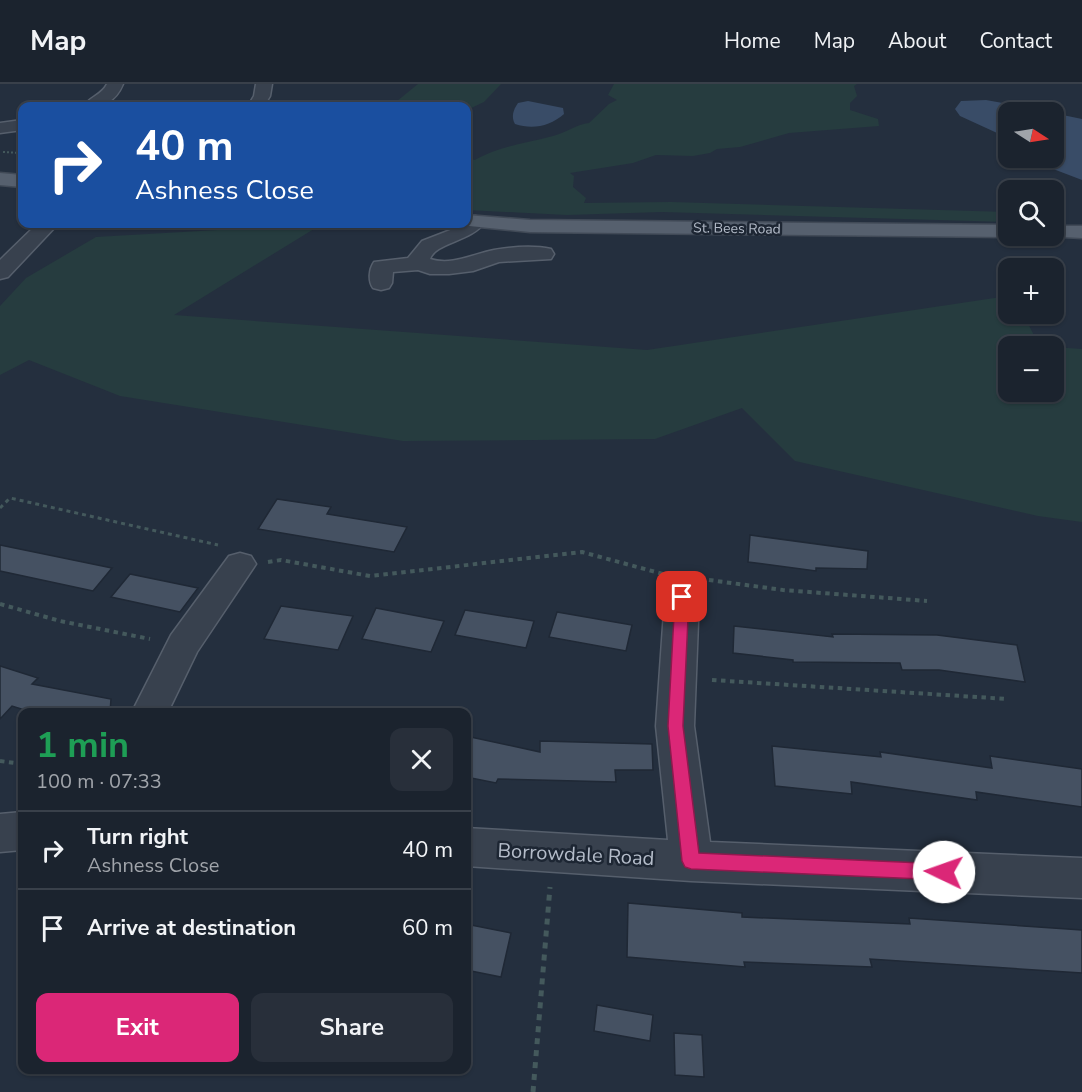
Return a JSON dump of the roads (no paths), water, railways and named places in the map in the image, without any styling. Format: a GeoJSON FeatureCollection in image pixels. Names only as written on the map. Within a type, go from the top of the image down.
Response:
{"type":"FeatureCollection","features":[{"type":"Feature","properties":{"kind":"main road"},"geometry":{"type":"LineString","coordinates":[[0,179],[18,181]]}},
{"type":"Feature","properties":{"kind":"main road","name":"St. Bees Road"},"geometry":{"type":"LineString","coordinates":[[471,221],[530,226],[998,231]]}},
{"type":"Feature","properties":{"kind":"main road"},"geometry":{"type":"LineString","coordinates":[[1064,232],[1082,232]]}},
{"type":"Feature","properties":{"kind":"street"},"geometry":{"type":"LineString","coordinates":[[98,102],[111,94],[115,84]]}},
{"type":"Feature","properties":{"kind":"street"},"geometry":{"type":"LineString","coordinates":[[258,102],[264,84]]}},
{"type":"Feature","properties":{"kind":"street"},"geometry":{"type":"LineString","coordinates":[[0,128],[18,126]]}},
{"type":"Feature","properties":{"kind":"street"},"geometry":{"type":"LineString","coordinates":[[0,272],[44,228]]}},
{"type":"Feature","properties":{"kind":"street"},"geometry":{"type":"LineString","coordinates":[[421,263],[419,258],[425,248],[468,228]]}},
{"type":"Feature","properties":{"kind":"street"},"geometry":{"type":"LineString","coordinates":[[381,283],[382,267],[421,263],[430,267],[449,267],[473,264],[496,256],[543,254]]}},
{"type":"Feature","properties":{"kind":"street"},"geometry":{"type":"LineString","coordinates":[[152,708],[183,645],[240,564]]}},
{"type":"Feature","properties":{"kind":"street"},"geometry":{"type":"LineString","coordinates":[[682,582],[675,726],[691,861]]}},
{"type":"Feature","properties":{"kind":"street"},"geometry":{"type":"LineString","coordinates":[[0,833],[18,831]]}},
{"type":"Feature","properties":{"kind":"street","name":"Borrowdale Road"},"geometry":{"type":"LineString","coordinates":[[471,848],[691,861],[1082,878]]}},
{"type":"Feature","properties":{"kind":"water"},"geometry":{"type":"Polygon","coordinates":[[[528,101],[563,108],[564,114],[541,126],[528,127],[515,124],[513,116],[516,106],[518,103],[528,101]]]}},
{"type":"Feature","properties":{"kind":"water"},"geometry":{"type":"Polygon","coordinates":[[[961,101],[998,102],[998,133],[960,116],[955,109],[961,101]]]}},
{"type":"Feature","properties":{"kind":"water"},"geometry":{"type":"Polygon","coordinates":[[[1064,115],[1082,119],[1082,180],[1051,168],[1064,168],[1064,115]]]}}]}
